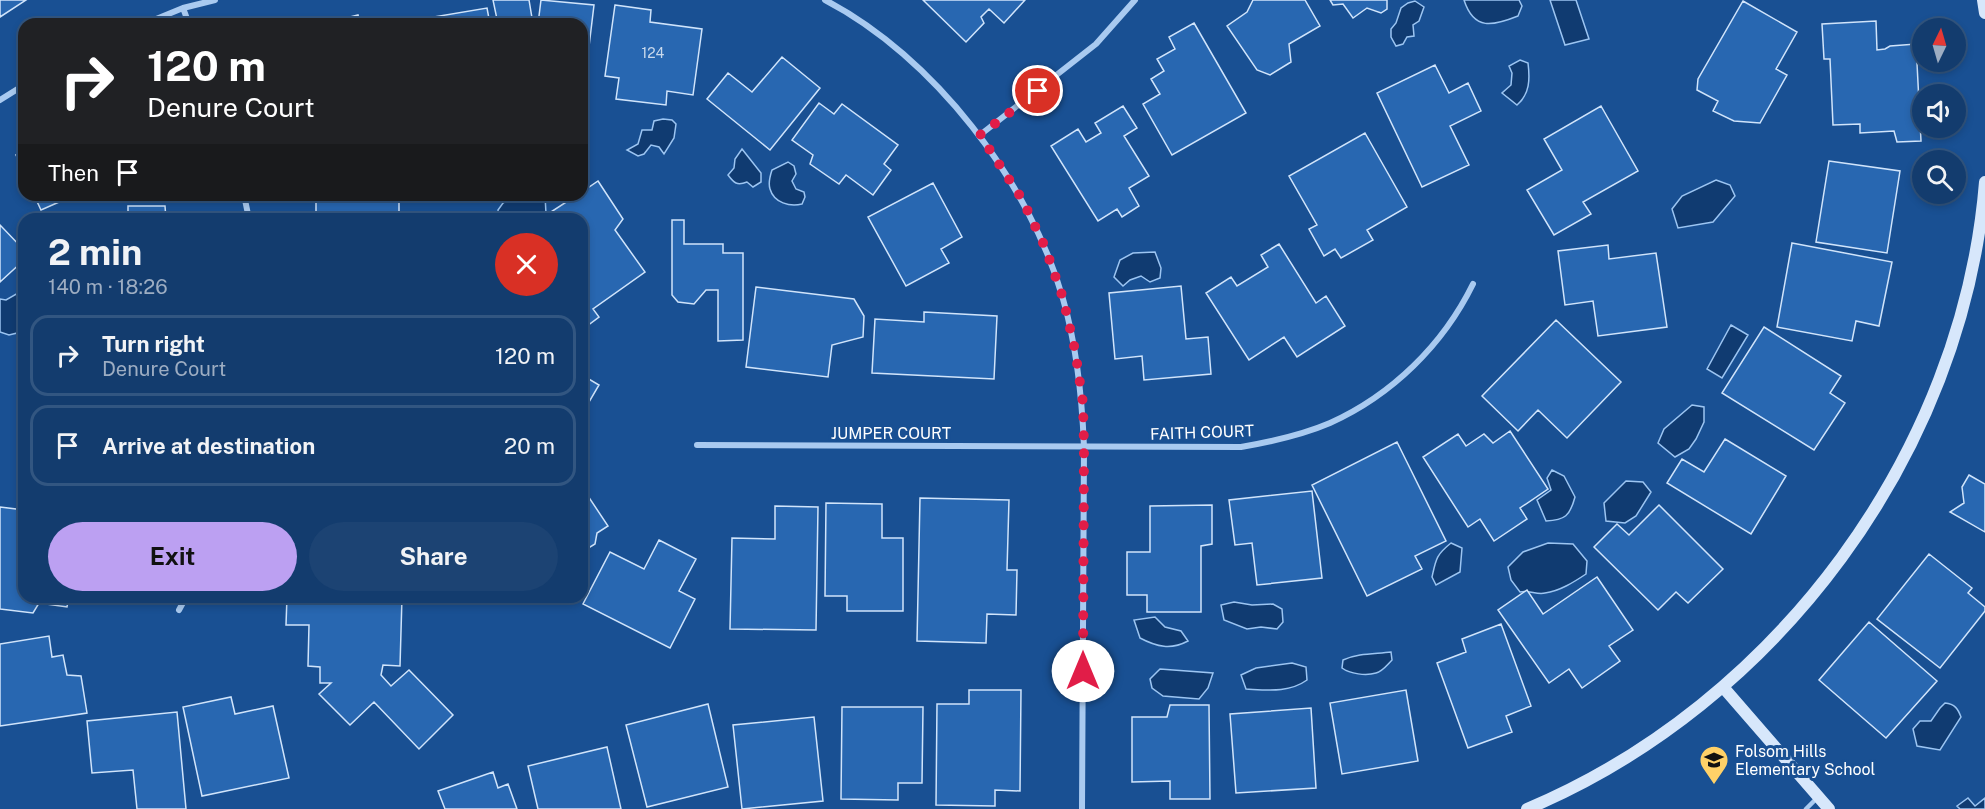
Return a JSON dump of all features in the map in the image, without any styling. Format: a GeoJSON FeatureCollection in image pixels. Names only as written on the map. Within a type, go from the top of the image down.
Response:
{"type":"FeatureCollection","features":[{"type":"Feature","properties":{"kind":"street"},"geometry":{"type":"LineString","coordinates":[[160,18],[215,0]]}},
{"type":"Feature","properties":{"kind":"street"},"geometry":{"type":"LineString","coordinates":[[825,0],[876,33],[917,67],[955,105],[980,135],[1022,199],[1045,247],[1063,298],[1075,350],[1083,403],[1082,809]]}},
{"type":"Feature","properties":{"kind":"street"},"geometry":{"type":"LineString","coordinates":[[980,135],[1096,44],[1135,0]]}},
{"type":"Feature","properties":{"kind":"street"},"geometry":{"type":"LineString","coordinates":[[1983,0],[1985,14]]}},
{"type":"Feature","properties":{"kind":"street"},"geometry":{"type":"LineString","coordinates":[[183,9],[187,18]]}},
{"type":"Feature","properties":{"kind":"street"},"geometry":{"type":"LineString","coordinates":[[0,100],[18,89]]}},
{"type":"Feature","properties":{"kind":"street"},"geometry":{"type":"LineString","coordinates":[[1527,809],[1596,775],[1643,747],[1723,687],[1777,635],[1830,573],[1862,530],[1926,411],[1955,335],[1984,215],[1985,182]]}},
{"type":"Feature","properties":{"kind":"street","name":"FAITH COURT"},"geometry":{"type":"LineString","coordinates":[[1084,447],[1241,447],[1270,442],[1329,424],[1382,393],[1427,353],[1464,304],[1473,284]]}},
{"type":"Feature","properties":{"kind":"street","name":"JUMPER COURT"},"geometry":{"type":"LineString","coordinates":[[697,445],[1084,447]]}},
{"type":"Feature","properties":{"kind":"street"},"geometry":{"type":"LineString","coordinates":[[179,610],[183,603]]}},
{"type":"Feature","properties":{"kind":"street"},"geometry":{"type":"LineString","coordinates":[[1723,687],[1829,809]]}},
{"type":"Feature","properties":{"kind":"lane"},"geometry":{"type":"LineString","coordinates":[[1806,809],[1818,797]]}},
{"type":"Feature","properties":{"kind":"water"},"geometry":{"type":"Polygon","coordinates":[[[1464,0],[1519,0],[1522,6],[1518,16],[1493,24],[1473,17],[1464,0]]]}},
{"type":"Feature","properties":{"kind":"water"},"geometry":{"type":"Polygon","coordinates":[[[1550,0],[1576,0],[1589,39],[1565,45],[1550,0]]]}},
{"type":"Feature","properties":{"kind":"water"},"geometry":{"type":"Polygon","coordinates":[[[1415,1],[1424,7],[1419,21],[1413,25],[1414,36],[1407,37],[1403,44],[1396,46],[1391,37],[1391,29],[1396,23],[1401,8],[1415,1]]]}},
{"type":"Feature","properties":{"kind":"water"},"geometry":{"type":"Polygon","coordinates":[[[1520,60],[1528,63],[1529,80],[1527,91],[1517,105],[1502,93],[1511,85],[1512,73],[1509,66],[1520,60]]]}},
{"type":"Feature","properties":{"kind":"water"},"geometry":{"type":"Polygon","coordinates":[[[672,120],[676,124],[674,138],[664,154],[659,147],[651,145],[644,154],[638,156],[627,150],[638,144],[642,130],[652,130],[654,121],[672,120]]]}},
{"type":"Feature","properties":{"kind":"water"},"geometry":{"type":"Polygon","coordinates":[[[742,149],[761,173],[761,182],[753,187],[747,182],[736,183],[728,175],[734,168],[735,159],[742,149]]]}},
{"type":"Feature","properties":{"kind":"water"},"geometry":{"type":"Polygon","coordinates":[[[788,162],[794,166],[796,174],[792,181],[796,189],[804,192],[805,197],[802,204],[783,203],[775,198],[770,189],[772,170],[788,162]]]}},
{"type":"Feature","properties":{"kind":"water"},"geometry":{"type":"Polygon","coordinates":[[[1716,180],[1730,185],[1735,196],[1713,222],[1678,228],[1672,209],[1682,196],[1716,180]]]}},
{"type":"Feature","properties":{"kind":"water"},"geometry":{"type":"Polygon","coordinates":[[[506,201],[545,201],[546,213],[498,213],[506,201]]]}},
{"type":"Feature","properties":{"kind":"water"},"geometry":{"type":"Polygon","coordinates":[[[1155,252],[1161,268],[1160,278],[1150,282],[1141,276],[1130,280],[1123,286],[1114,277],[1120,260],[1133,253],[1155,252]]]}},
{"type":"Feature","properties":{"kind":"water"},"geometry":{"type":"Polygon","coordinates":[[[18,293],[18,331],[9,335],[0,332],[0,299],[6,300],[18,293]]]}},
{"type":"Feature","properties":{"kind":"water"},"geometry":{"type":"Polygon","coordinates":[[[1731,325],[1748,335],[1722,378],[1707,369],[1731,325]]]}},
{"type":"Feature","properties":{"kind":"water"},"geometry":{"type":"Polygon","coordinates":[[[1692,405],[1704,407],[1704,422],[1689,449],[1675,457],[1658,443],[1664,429],[1692,405]]]}},
{"type":"Feature","properties":{"kind":"water"},"geometry":{"type":"Polygon","coordinates":[[[1552,470],[1564,476],[1575,497],[1566,516],[1558,520],[1546,521],[1537,500],[1551,490],[1547,478],[1552,470]]]}},
{"type":"Feature","properties":{"kind":"water"},"geometry":{"type":"Polygon","coordinates":[[[1626,481],[1643,482],[1651,492],[1636,516],[1625,523],[1606,521],[1604,503],[1626,481]]]}},
{"type":"Feature","properties":{"kind":"water"},"geometry":{"type":"Polygon","coordinates":[[[1451,543],[1462,548],[1460,572],[1436,585],[1432,577],[1436,561],[1439,554],[1451,543]]]}},
{"type":"Feature","properties":{"kind":"water"},"geometry":{"type":"Polygon","coordinates":[[[1548,543],[1573,544],[1587,561],[1586,574],[1567,586],[1551,592],[1520,592],[1511,580],[1508,567],[1523,552],[1548,543]]]}},
{"type":"Feature","properties":{"kind":"water"},"geometry":{"type":"Polygon","coordinates":[[[1234,602],[1252,605],[1273,604],[1282,609],[1283,622],[1277,629],[1261,627],[1247,629],[1224,620],[1221,605],[1234,602]]]}},
{"type":"Feature","properties":{"kind":"water"},"geometry":{"type":"Polygon","coordinates":[[[1155,617],[1165,627],[1181,631],[1188,641],[1176,646],[1164,646],[1152,644],[1140,638],[1134,620],[1155,617]]]}},
{"type":"Feature","properties":{"kind":"water"},"geometry":{"type":"Polygon","coordinates":[[[1391,652],[1392,660],[1376,673],[1358,674],[1342,668],[1343,660],[1349,658],[1391,652]]]}},
{"type":"Feature","properties":{"kind":"water"},"geometry":{"type":"Polygon","coordinates":[[[1292,663],[1306,667],[1307,680],[1285,689],[1246,689],[1241,675],[1256,668],[1292,663]]]}},
{"type":"Feature","properties":{"kind":"water"},"geometry":{"type":"Polygon","coordinates":[[[1160,669],[1213,673],[1208,688],[1199,699],[1163,696],[1152,688],[1150,679],[1160,669]]]}},
{"type":"Feature","properties":{"kind":"water"},"geometry":{"type":"Polygon","coordinates":[[[1945,703],[1956,707],[1961,717],[1940,750],[1917,746],[1913,729],[1920,721],[1931,721],[1945,703]]]}},
{"type":"Feature","properties":{"kind":"water"},"geometry":{"type":"Polygon","coordinates":[[[1968,798],[1975,806],[1985,798],[1985,809],[1960,809],[1957,806],[1968,798]]]}},
{"type":"Feature","properties":{"kind":"building"},"geometry":{"type":"Polygon","coordinates":[[[0,0],[26,0],[0,17],[0,0]]]}},
{"type":"Feature","properties":{"kind":"building"},"geometry":{"type":"Polygon","coordinates":[[[493,0],[529,0],[532,18],[497,18],[493,0]]]}},
{"type":"Feature","properties":{"kind":"building"},"geometry":{"type":"Polygon","coordinates":[[[541,0],[594,5],[588,55],[588,18],[539,18],[541,0]]]}},
{"type":"Feature","properties":{"kind":"building"},"geometry":{"type":"Polygon","coordinates":[[[923,0],[1025,0],[1004,23],[989,9],[981,17],[984,23],[966,42],[923,0]]]}},
{"type":"Feature","properties":{"kind":"building"},"geometry":{"type":"Polygon","coordinates":[[[1253,0],[1305,0],[1320,26],[1289,44],[1291,62],[1270,75],[1257,70],[1227,26],[1247,12],[1253,0]]]}},
{"type":"Feature","properties":{"kind":"building"},"geometry":{"type":"Polygon","coordinates":[[[1330,0],[1387,0],[1387,9],[1381,13],[1367,8],[1353,18],[1343,4],[1333,5],[1330,0]]]}},
{"type":"Feature","properties":{"kind":"building"},"geometry":{"type":"Polygon","coordinates":[[[1743,1],[1797,32],[1776,69],[1787,75],[1760,123],[1734,121],[1713,111],[1718,101],[1697,90],[1698,79],[1743,1]]]}},
{"type":"Feature","properties":{"kind":"building"},"geometry":{"type":"Polygon","coordinates":[[[615,5],[651,10],[650,22],[702,29],[693,95],[667,91],[666,105],[616,99],[619,78],[605,76],[615,5]]]}},
{"type":"Feature","properties":{"kind":"building"},"geometry":{"type":"Polygon","coordinates":[[[487,8],[489,18],[428,18],[487,8]]]}},
{"type":"Feature","properties":{"kind":"building"},"geometry":{"type":"Polygon","coordinates":[[[1876,21],[1877,50],[1890,46],[1912,44],[1912,72],[1917,72],[1918,84],[1912,84],[1912,138],[1921,138],[1921,141],[1897,142],[1894,131],[1860,133],[1860,124],[1833,125],[1830,59],[1824,59],[1822,24],[1876,21]]]}},
{"type":"Feature","properties":{"kind":"building"},"geometry":{"type":"Polygon","coordinates":[[[1194,23],[1246,113],[1172,155],[1143,104],[1160,94],[1151,79],[1164,71],[1157,59],[1175,49],[1169,37],[1194,23]]]}},
{"type":"Feature","properties":{"kind":"building"},"geometry":{"type":"Polygon","coordinates":[[[782,57],[820,88],[770,150],[707,99],[728,73],[752,92],[782,57]]]}},
{"type":"Feature","properties":{"kind":"building"},"geometry":{"type":"Polygon","coordinates":[[[1435,65],[1449,93],[1468,83],[1481,111],[1450,126],[1469,165],[1422,187],[1377,93],[1435,65]]]}},
{"type":"Feature","properties":{"kind":"building"},"geometry":{"type":"Polygon","coordinates":[[[819,103],[834,114],[842,104],[898,145],[884,164],[891,170],[873,195],[846,175],[839,184],[810,164],[813,155],[792,140],[819,103]]]}},
{"type":"Feature","properties":{"kind":"building"},"geometry":{"type":"Polygon","coordinates":[[[1123,106],[1137,128],[1124,136],[1149,176],[1129,188],[1139,206],[1122,217],[1117,209],[1098,221],[1051,146],[1078,129],[1086,142],[1101,133],[1095,123],[1123,106]]]}},
{"type":"Feature","properties":{"kind":"building"},"geometry":{"type":"Polygon","coordinates":[[[1601,106],[1638,171],[1583,202],[1591,214],[1554,235],[1527,190],[1562,170],[1544,139],[1601,106]]]}},
{"type":"Feature","properties":{"kind":"building"},"geometry":{"type":"Polygon","coordinates":[[[1365,133],[1407,207],[1367,230],[1373,240],[1341,258],[1335,249],[1324,256],[1309,229],[1317,225],[1289,176],[1365,133]]]}},
{"type":"Feature","properties":{"kind":"building"},"geometry":{"type":"Polygon","coordinates":[[[1829,161],[1900,171],[1887,253],[1816,242],[1829,161]]]}},
{"type":"Feature","properties":{"kind":"building"},"geometry":{"type":"Polygon","coordinates":[[[598,181],[623,219],[615,230],[645,272],[593,309],[599,317],[588,325],[588,213],[549,213],[568,201],[588,201],[588,188],[598,181]]]}},
{"type":"Feature","properties":{"kind":"building"},"geometry":{"type":"Polygon","coordinates":[[[933,183],[962,237],[941,249],[949,263],[906,286],[868,217],[933,183]]]}},
{"type":"Feature","properties":{"kind":"building"},"geometry":{"type":"Polygon","coordinates":[[[37,201],[61,201],[41,210],[37,201]]]}},
{"type":"Feature","properties":{"kind":"building"},"geometry":{"type":"Polygon","coordinates":[[[316,201],[399,201],[399,213],[316,213],[316,201]]]}},
{"type":"Feature","properties":{"kind":"building"},"geometry":{"type":"Polygon","coordinates":[[[128,206],[165,206],[166,213],[128,213],[128,206]]]}},
{"type":"Feature","properties":{"kind":"building"},"geometry":{"type":"Polygon","coordinates":[[[672,220],[684,220],[684,244],[723,244],[723,253],[743,253],[743,340],[718,341],[718,290],[706,290],[694,304],[678,302],[672,295],[672,220]]]}},
{"type":"Feature","properties":{"kind":"building"},"geometry":{"type":"Polygon","coordinates":[[[0,225],[18,244],[18,266],[0,282],[0,225]]]}},
{"type":"Feature","properties":{"kind":"building"},"geometry":{"type":"Polygon","coordinates":[[[1792,243],[1892,262],[1879,326],[1856,321],[1852,341],[1777,327],[1792,243]]]}},
{"type":"Feature","properties":{"kind":"building"},"geometry":{"type":"Polygon","coordinates":[[[1279,244],[1316,303],[1326,296],[1345,326],[1297,357],[1284,337],[1249,360],[1206,293],[1231,277],[1237,286],[1268,267],[1261,255],[1279,244]]]}},
{"type":"Feature","properties":{"kind":"building"},"geometry":{"type":"Polygon","coordinates":[[[1608,245],[1609,259],[1656,253],[1667,327],[1598,336],[1593,301],[1565,305],[1558,251],[1608,245]]]}},
{"type":"Feature","properties":{"kind":"building"},"geometry":{"type":"Polygon","coordinates":[[[1181,286],[1186,339],[1208,337],[1211,374],[1144,380],[1142,356],[1115,359],[1109,293],[1181,286]]]}},
{"type":"Feature","properties":{"kind":"building"},"geometry":{"type":"Polygon","coordinates":[[[756,287],[854,299],[864,316],[863,337],[832,345],[828,377],[746,367],[756,287]]]}},
{"type":"Feature","properties":{"kind":"building"},"geometry":{"type":"Polygon","coordinates":[[[924,312],[997,316],[994,379],[872,373],[875,319],[924,322],[924,312]]]}},
{"type":"Feature","properties":{"kind":"building"},"geometry":{"type":"Polygon","coordinates":[[[1556,320],[1621,382],[1567,438],[1538,410],[1518,431],[1482,396],[1556,320]]]}},
{"type":"Feature","properties":{"kind":"building"},"geometry":{"type":"Polygon","coordinates":[[[1764,327],[1841,376],[1830,393],[1845,403],[1814,450],[1722,393],[1764,327]]]}},
{"type":"Feature","properties":{"kind":"building"},"geometry":{"type":"Polygon","coordinates":[[[588,379],[599,385],[588,404],[588,379]]]}},
{"type":"Feature","properties":{"kind":"building"},"geometry":{"type":"Polygon","coordinates":[[[1510,431],[1548,489],[1520,508],[1527,519],[1494,541],[1480,519],[1468,527],[1423,457],[1458,434],[1466,446],[1484,434],[1493,443],[1510,431]]]}},
{"type":"Feature","properties":{"kind":"building"},"geometry":{"type":"Polygon","coordinates":[[[1725,439],[1786,476],[1751,534],[1667,483],[1682,459],[1704,472],[1725,439]]]}},
{"type":"Feature","properties":{"kind":"building"},"geometry":{"type":"Polygon","coordinates":[[[1397,442],[1446,541],[1415,556],[1422,569],[1367,596],[1312,485],[1397,442]]]}},
{"type":"Feature","properties":{"kind":"building"},"geometry":{"type":"Polygon","coordinates":[[[1969,475],[1985,484],[1985,532],[1950,512],[1964,503],[1962,487],[1969,475]]]}},
{"type":"Feature","properties":{"kind":"building"},"geometry":{"type":"Polygon","coordinates":[[[1312,491],[1322,578],[1257,585],[1252,543],[1235,545],[1229,500],[1312,491]]]}},
{"type":"Feature","properties":{"kind":"building"},"geometry":{"type":"Polygon","coordinates":[[[588,496],[608,526],[597,533],[595,544],[588,548],[588,496]]]}},
{"type":"Feature","properties":{"kind":"building"},"geometry":{"type":"Polygon","coordinates":[[[920,498],[1009,500],[1007,570],[1017,570],[1016,615],[987,614],[986,643],[917,641],[920,498]]]}},
{"type":"Feature","properties":{"kind":"building"},"geometry":{"type":"Polygon","coordinates":[[[826,503],[882,504],[882,538],[903,538],[903,611],[847,611],[847,596],[825,596],[826,503]]]}},
{"type":"Feature","properties":{"kind":"building"},"geometry":{"type":"Polygon","coordinates":[[[1212,505],[1212,544],[1201,546],[1201,612],[1147,612],[1147,595],[1127,595],[1127,552],[1150,552],[1150,506],[1212,505]]]}},
{"type":"Feature","properties":{"kind":"building"},"geometry":{"type":"Polygon","coordinates":[[[1659,505],[1723,569],[1688,603],[1676,592],[1658,610],[1594,547],[1617,524],[1629,535],[1659,505]]]}},
{"type":"Feature","properties":{"kind":"building"},"geometry":{"type":"Polygon","coordinates":[[[775,506],[818,507],[816,630],[730,629],[732,538],[775,539],[775,506]]]}},
{"type":"Feature","properties":{"kind":"building"},"geometry":{"type":"Polygon","coordinates":[[[0,507],[18,509],[18,603],[39,603],[33,613],[0,609],[0,507]]]}},
{"type":"Feature","properties":{"kind":"building"},"geometry":{"type":"Polygon","coordinates":[[[659,540],[696,559],[679,591],[695,599],[670,648],[583,604],[588,603],[588,594],[610,552],[644,569],[659,540]]]}},
{"type":"Feature","properties":{"kind":"building"},"geometry":{"type":"Polygon","coordinates":[[[1929,554],[1972,588],[1968,593],[1985,607],[1985,611],[1940,668],[1877,619],[1929,554]]]}},
{"type":"Feature","properties":{"kind":"building"},"geometry":{"type":"Polygon","coordinates":[[[1597,577],[1633,630],[1609,646],[1620,661],[1582,688],[1569,669],[1549,683],[1498,610],[1527,590],[1543,614],[1597,577]]]}},
{"type":"Feature","properties":{"kind":"building"},"geometry":{"type":"Polygon","coordinates":[[[39,603],[68,603],[67,607],[39,603]]]}},
{"type":"Feature","properties":{"kind":"building"},"geometry":{"type":"Polygon","coordinates":[[[287,603],[402,603],[400,666],[383,665],[381,675],[391,686],[409,670],[453,715],[419,749],[374,702],[350,725],[319,694],[331,683],[320,683],[320,667],[308,666],[309,625],[286,625],[287,603]]]}},
{"type":"Feature","properties":{"kind":"building"},"geometry":{"type":"Polygon","coordinates":[[[1869,622],[1937,681],[1886,738],[1819,680],[1869,622]]]}},
{"type":"Feature","properties":{"kind":"building"},"geometry":{"type":"Polygon","coordinates":[[[1501,624],[1531,706],[1506,716],[1512,732],[1468,748],[1437,663],[1466,652],[1462,639],[1501,624]]]}},
{"type":"Feature","properties":{"kind":"building"},"geometry":{"type":"Polygon","coordinates":[[[49,636],[52,657],[63,655],[67,675],[81,676],[87,713],[0,726],[0,644],[49,636]]]}},
{"type":"Feature","properties":{"kind":"building"},"geometry":{"type":"Polygon","coordinates":[[[969,690],[1021,690],[1020,791],[995,790],[995,806],[936,805],[937,704],[969,704],[969,690]]]}},
{"type":"Feature","properties":{"kind":"building"},"geometry":{"type":"Polygon","coordinates":[[[1406,690],[1418,761],[1342,774],[1330,703],[1406,690]]]}},
{"type":"Feature","properties":{"kind":"building"},"geometry":{"type":"Polygon","coordinates":[[[231,697],[235,714],[273,706],[289,778],[202,796],[183,707],[231,697]]]}},
{"type":"Feature","properties":{"kind":"building"},"geometry":{"type":"Polygon","coordinates":[[[708,704],[728,787],[647,807],[626,725],[708,704]]]}},
{"type":"Feature","properties":{"kind":"building"},"geometry":{"type":"Polygon","coordinates":[[[1170,705],[1209,705],[1210,799],[1170,799],[1170,781],[1132,782],[1132,717],[1167,717],[1170,705]]]}},
{"type":"Feature","properties":{"kind":"building"},"geometry":{"type":"Polygon","coordinates":[[[842,707],[923,707],[922,783],[898,783],[898,800],[841,799],[842,707]]]}},
{"type":"Feature","properties":{"kind":"building"},"geometry":{"type":"Polygon","coordinates":[[[1311,708],[1316,788],[1236,793],[1230,714],[1311,708]]]}},
{"type":"Feature","properties":{"kind":"building"},"geometry":{"type":"Polygon","coordinates":[[[177,712],[186,809],[137,809],[133,770],[92,773],[87,721],[177,712]]]}},
{"type":"Feature","properties":{"kind":"building"},"geometry":{"type":"Polygon","coordinates":[[[814,717],[823,801],[742,809],[733,725],[814,717]]]}},
{"type":"Feature","properties":{"kind":"building"},"geometry":{"type":"Polygon","coordinates":[[[607,747],[621,809],[538,809],[528,766],[607,747]]]}},
{"type":"Feature","properties":{"kind":"building"},"geometry":{"type":"Polygon","coordinates":[[[493,772],[498,788],[508,784],[517,809],[445,809],[438,791],[493,772]]]}},
{"type":"Feature","properties":{"kind":"place","name":"Folsom Hills Elementary School"},"geometry":{"type":"Point","coordinates":[1714,786]}},
{"type":"Feature","properties":{"kind":"route"},"geometry":{"type":"LineString","coordinates":[[1038,91],[980,135],[1022,199],[1045,247],[1063,298],[1075,350],[1083,403],[1083,671]]}}]}
